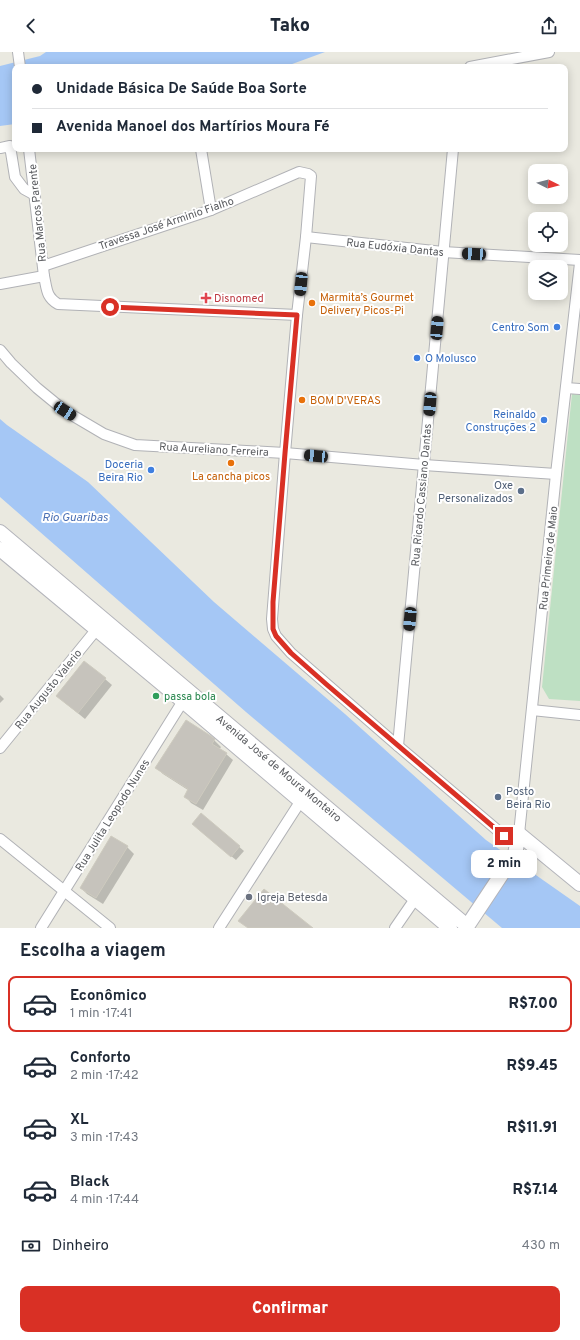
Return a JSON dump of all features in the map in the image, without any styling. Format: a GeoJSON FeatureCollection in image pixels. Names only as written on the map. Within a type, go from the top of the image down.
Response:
{"type":"FeatureCollection","features":[{"type":"Feature","properties":{"kind":"main road","name":"Avenida José de Moura Monteiro"},"geometry":{"type":"LineString","coordinates":[[0,532],[468,927]]}},
{"type":"Feature","properties":{"kind":"main road","name":"Avenida José de Moura Monteiro"},"geometry":{"type":"LineString","coordinates":[[0,549],[183,701],[450,928]]}},
{"type":"Feature","properties":{"kind":"main road"},"geometry":{"type":"LineString","coordinates":[[468,927],[517,845],[580,884]]}},
{"type":"Feature","properties":{"kind":"street"},"geometry":{"type":"LineString","coordinates":[[18,52],[20,64]]}},
{"type":"Feature","properties":{"kind":"street"},"geometry":{"type":"LineString","coordinates":[[486,64],[550,52]]}},
{"type":"Feature","properties":{"kind":"street"},"geometry":{"type":"LineString","coordinates":[[0,148],[10,146],[15,177],[24,189],[35,195]]}},
{"type":"Feature","properties":{"kind":"street","name":"Rua Marcos Parente"},"geometry":{"type":"LineString","coordinates":[[29,152],[43,271],[47,293],[50,299],[58,304],[297,315]]}},
{"type":"Feature","properties":{"kind":"street"},"geometry":{"type":"LineString","coordinates":[[201,152],[211,210]]}},
{"type":"Feature","properties":{"kind":"street","name":"Rua Ricardo Cassiano Dantas"},"geometry":{"type":"LineString","coordinates":[[398,746],[453,152]]}},
{"type":"Feature","properties":{"kind":"street","name":"Travessa José Arminio Fialho"},"geometry":{"type":"LineString","coordinates":[[0,284],[43,271],[211,210],[299,172],[311,176],[306,237]]}},
{"type":"Feature","properties":{"kind":"street"},"geometry":{"type":"LineString","coordinates":[[306,237],[297,315],[285,453],[273,602],[273,629],[281,643],[291,653],[398,746],[517,845]]}},
{"type":"Feature","properties":{"kind":"street","name":"Rua Eudóxia Dantas"},"geometry":{"type":"LineString","coordinates":[[306,237],[443,252],[580,261]]}},
{"type":"Feature","properties":{"kind":"street","name":"Rua Primeiro de Maio"},"geometry":{"type":"LineString","coordinates":[[517,845],[580,261]]}},
{"type":"Feature","properties":{"kind":"street","name":"Rua Aureliano Ferreira"},"geometry":{"type":"LineString","coordinates":[[0,350],[37,388],[65,411],[104,434],[135,445],[285,453],[424,465],[556,474]]}},
{"type":"Feature","properties":{"kind":"street"},"geometry":{"type":"LineString","coordinates":[[566,388],[580,389]]}},
{"type":"Feature","properties":{"kind":"street","name":"Rua Augusto Valerio"},"geometry":{"type":"LineString","coordinates":[[0,748],[96,630]]}},
{"type":"Feature","properties":{"kind":"street","name":"Rua Julita Leopodo Nunes"},"geometry":{"type":"LineString","coordinates":[[41,928],[183,701]]}},
{"type":"Feature","properties":{"kind":"street"},"geometry":{"type":"LineString","coordinates":[[532,710],[580,716]]}},
{"type":"Feature","properties":{"kind":"street"},"geometry":{"type":"LineString","coordinates":[[219,928],[300,802]]}},
{"type":"Feature","properties":{"kind":"street"},"geometry":{"type":"LineString","coordinates":[[0,839],[110,928]]}},
{"type":"Feature","properties":{"kind":"street"},"geometry":{"type":"LineString","coordinates":[[395,928],[415,899]]}},
{"type":"Feature","properties":{"kind":"green space"},"geometry":{"type":"Polygon","coordinates":[[[572,394],[580,395],[580,701],[549,699],[542,687],[572,394]]]}},
{"type":"Feature","properties":{"kind":"water"},"geometry":{"type":"Polygon","coordinates":[[[46,52],[325,52],[292,64],[12,64],[12,124],[0,126],[0,66],[40,56],[46,52]]]}},
{"type":"Feature","properties":{"kind":"water","name":"Rio Guaribas"},"geometry":{"type":"Polygon","coordinates":[[[0,419],[88,482],[214,602],[345,714],[486,840],[580,906],[580,928],[502,928],[246,712],[0,497],[0,419]]]}},
{"type":"Feature","properties":{"kind":"building"},"geometry":{"type":"Polygon","coordinates":[[[84,661],[106,678],[78,713],[56,696],[84,661]]]}},
{"type":"Feature","properties":{"kind":"building"},"geometry":{"type":"Polygon","coordinates":[[[186,720],[215,739],[212,744],[227,753],[196,804],[184,797],[188,789],[155,768],[186,720]]]}},
{"type":"Feature","properties":{"kind":"building"},"geometry":{"type":"Polygon","coordinates":[[[201,813],[240,846],[231,857],[192,824],[201,813]]]}},
{"type":"Feature","properties":{"kind":"building"},"geometry":{"type":"Polygon","coordinates":[[[111,836],[128,846],[96,898],[80,888],[111,836]]]}},
{"type":"Feature","properties":{"kind":"building"},"geometry":{"type":"Polygon","coordinates":[[[264,889],[313,928],[248,928],[238,921],[264,889]]]}},
{"type":"Feature","properties":{"kind":"place","name":"Disnomed"},"geometry":{"type":"Point","coordinates":[206,298]}},
{"type":"Feature","properties":{"kind":"place","name":"Marmita’s Gourmet Delivery Picos-Pi"},"geometry":{"type":"Point","coordinates":[312,303]}},
{"type":"Feature","properties":{"kind":"place","name":"Centro Som"},"geometry":{"type":"Point","coordinates":[557,327]}},
{"type":"Feature","properties":{"kind":"place","name":"O Molusco"},"geometry":{"type":"Point","coordinates":[417,358]}},
{"type":"Feature","properties":{"kind":"place","name":"BOM D'VERAS"},"geometry":{"type":"Point","coordinates":[302,400]}},
{"type":"Feature","properties":{"kind":"place","name":"Reinaldo Construções 2"},"geometry":{"type":"Point","coordinates":[544,420]}},
{"type":"Feature","properties":{"kind":"place","name":"La cancha picos"},"geometry":{"type":"Point","coordinates":[231,463]}},
{"type":"Feature","properties":{"kind":"place","name":"Doceria Beira Rio"},"geometry":{"type":"Point","coordinates":[151,470]}},
{"type":"Feature","properties":{"kind":"place","name":"Oxe Personalizados"},"geometry":{"type":"Point","coordinates":[521,491]}},
{"type":"Feature","properties":{"kind":"place","name":"passa bola"},"geometry":{"type":"Point","coordinates":[156,696]}},
{"type":"Feature","properties":{"kind":"place","name":"Posto Beira Rio"},"geometry":{"type":"Point","coordinates":[498,797]}},
{"type":"Feature","properties":{"kind":"place","name":"Igreja Betesda"},"geometry":{"type":"Point","coordinates":[249,897]}},
{"type":"Feature","properties":{"kind":"route"},"geometry":{"type":"LineString","coordinates":[[110,307],[297,315],[273,602],[273,629],[281,643],[291,653],[504,836]]}}]}
